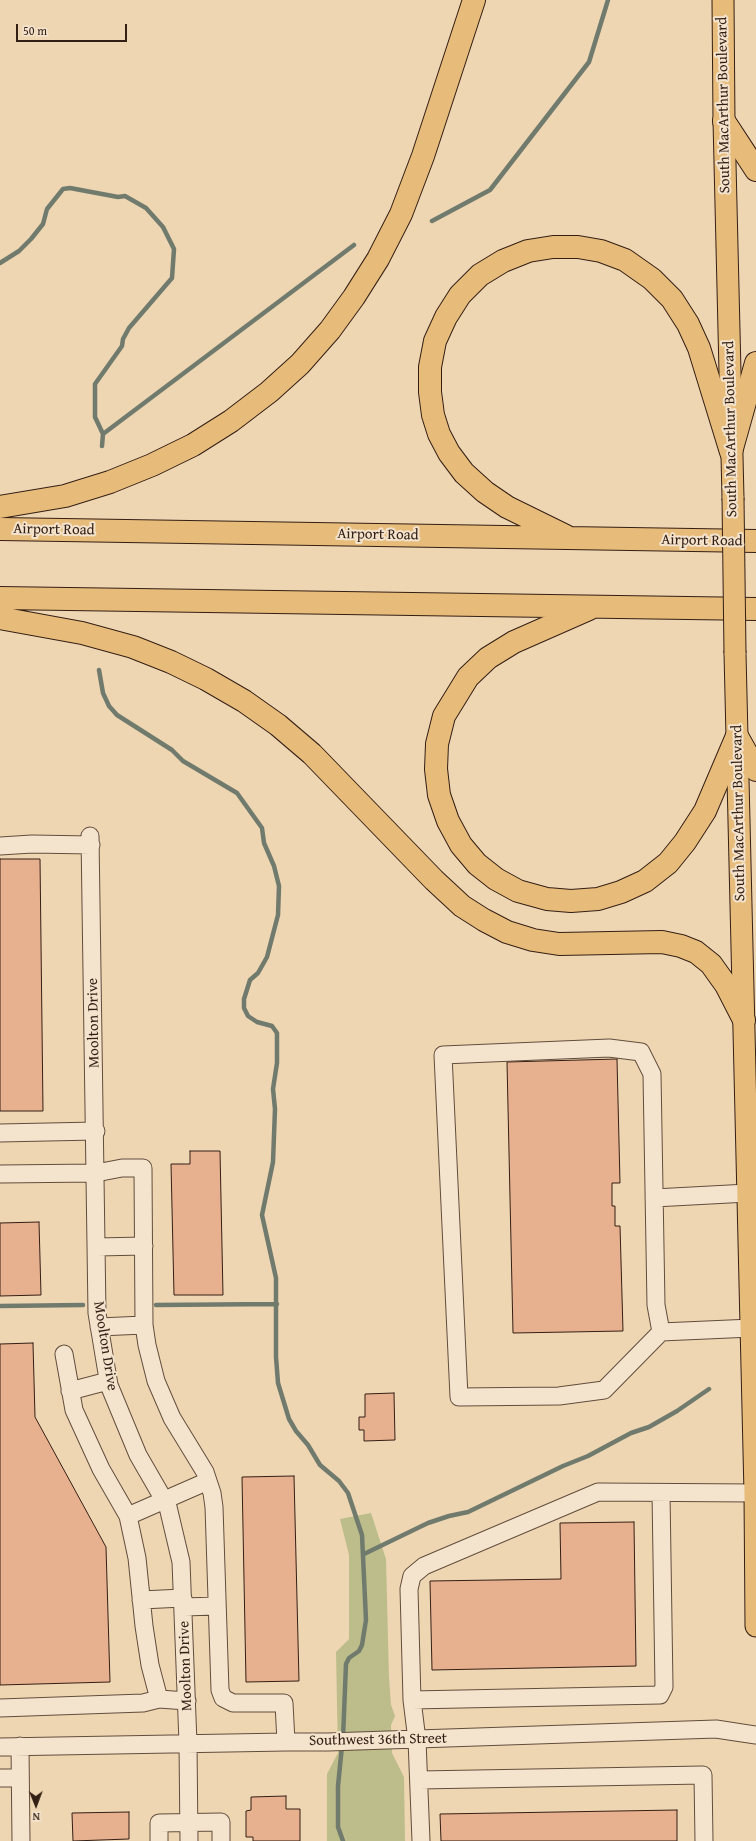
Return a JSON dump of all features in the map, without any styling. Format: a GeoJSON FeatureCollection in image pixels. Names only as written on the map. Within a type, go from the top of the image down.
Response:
{"type":"FeatureCollection","features":[{"type":"Feature","properties":{"kind":"highway"},"geometry":{"type":"LineString","coordinates":[[0,508],[65,496],[110,482],[152,466],[193,445],[231,421],[269,392],[300,364],[330,330],[354,297],[378,259],[401,214],[423,156],[474,0]]}},
{"type":"Feature","properties":{"kind":"highway"},"geometry":{"type":"LineString","coordinates":[[724,120],[756,170]]}},
{"type":"Feature","properties":{"kind":"highway"},"geometry":{"type":"LineString","coordinates":[[573,539],[506,507],[485,492],[464,473],[449,453],[439,434],[433,415],[430,392],[430,367],[435,341],[446,317],[460,295],[480,275],[503,261],[528,251],[553,247],[578,247],[601,251],[625,260],[652,278],[672,299],[688,324],[699,348],[731,452]]}},
{"type":"Feature","properties":{"kind":"highway"},"geometry":{"type":"LineString","coordinates":[[731,452],[756,363]]}},
{"type":"Feature","properties":{"kind":"highway","name":"Airport Road"},"geometry":{"type":"LineString","coordinates":[[0,528],[756,541]]}},
{"type":"Feature","properties":{"kind":"highway"},"geometry":{"type":"LineString","coordinates":[[0,598],[756,609]]}},
{"type":"Feature","properties":{"kind":"highway"},"geometry":{"type":"LineString","coordinates":[[595,606],[514,642],[488,658],[468,678],[444,716],[437,744],[436,769],[439,795],[448,821],[461,845],[477,864],[496,879],[518,891],[547,899],[571,901],[598,899],[621,892],[645,881],[668,863],[685,842],[705,810],[737,736]]}},
{"type":"Feature","properties":{"kind":"highway"},"geometry":{"type":"LineString","coordinates":[[0,618],[82,633],[134,648],[171,662],[206,679],[244,701],[278,725],[312,754],[434,880],[462,906],[484,920],[508,932],[533,940],[559,944],[662,942],[681,946],[696,952],[711,964],[726,985],[744,1020]]}},
{"type":"Feature","properties":{"kind":"highway"},"geometry":{"type":"LineString","coordinates":[[737,736],[756,770]]}},
{"type":"Feature","properties":{"kind":"highway"},"geometry":{"type":"LineString","coordinates":[[748,1170],[756,1146]]}},
{"type":"Feature","properties":{"kind":"main road","name":"South MacArthur Boulevard"},"geometry":{"type":"LineString","coordinates":[[723,0],[724,120],[735,652],[752,1328],[756,1614]]}},
{"type":"Feature","properties":{"kind":"street","name":"Moolton Drive"},"geometry":{"type":"LineString","coordinates":[[0,846],[90,841],[96,1131],[97,1313],[108,1381],[138,1455],[168,1507],[181,1562],[187,1700],[189,1841]]}},
{"type":"Feature","properties":{"kind":"street"},"geometry":{"type":"LineString","coordinates":[[661,1332],[656,1305],[652,1074],[641,1052],[609,1048],[444,1055],[459,1397],[560,1396],[604,1390],[661,1332],[752,1328]]}},
{"type":"Feature","properties":{"kind":"street"},"geometry":{"type":"LineString","coordinates":[[0,1133],[96,1131]]}},
{"type":"Feature","properties":{"kind":"street"},"geometry":{"type":"LineString","coordinates":[[0,1174],[96,1173],[122,1168],[143,1168],[144,1325],[147,1345],[156,1381],[172,1418],[205,1472],[214,1507],[216,1606],[220,1690],[223,1698],[233,1703],[284,1703],[286,1742]]}},
{"type":"Feature","properties":{"kind":"street"},"geometry":{"type":"LineString","coordinates":[[654,1198],[748,1193]]}},
{"type":"Feature","properties":{"kind":"street"},"geometry":{"type":"LineString","coordinates":[[97,1247],[144,1246]]}},
{"type":"Feature","properties":{"kind":"street"},"geometry":{"type":"LineString","coordinates":[[99,1327],[144,1325]]}},
{"type":"Feature","properties":{"kind":"street"},"geometry":{"type":"LineString","coordinates":[[64,1354],[74,1410],[102,1469],[128,1516],[137,1558],[150,1665],[159,1699]]}},
{"type":"Feature","properties":{"kind":"street"},"geometry":{"type":"LineString","coordinates":[[70,1391],[108,1381]]}},
{"type":"Feature","properties":{"kind":"street"},"geometry":{"type":"LineString","coordinates":[[128,1516],[208,1481]]}},
{"type":"Feature","properties":{"kind":"street"},"geometry":{"type":"LineString","coordinates":[[421,1841],[417,1740],[412,1700],[409,1589],[412,1576],[424,1566],[598,1492],[755,1493]]}},
{"type":"Feature","properties":{"kind":"street"},"geometry":{"type":"LineString","coordinates":[[412,1700],[660,1696],[664,1687],[660,1493]]}},
{"type":"Feature","properties":{"kind":"street"},"geometry":{"type":"LineString","coordinates":[[141,1600],[183,1602],[216,1606]]}},
{"type":"Feature","properties":{"kind":"street"},"geometry":{"type":"LineString","coordinates":[[0,1708],[137,1703],[159,1699],[187,1700]]}},
{"type":"Feature","properties":{"kind":"street","name":"Southwest 36th Street"},"geometry":{"type":"LineString","coordinates":[[0,1747],[417,1740],[716,1729],[756,1735]]}},
{"type":"Feature","properties":{"kind":"street"},"geometry":{"type":"LineString","coordinates":[[20,1746],[21,1841]]}},
{"type":"Feature","properties":{"kind":"street"},"geometry":{"type":"LineString","coordinates":[[0,1778],[20,1774]]}},
{"type":"Feature","properties":{"kind":"street"},"geometry":{"type":"LineString","coordinates":[[419,1780],[703,1775],[704,1841]]}},
{"type":"Feature","properties":{"kind":"street"},"geometry":{"type":"LineString","coordinates":[[159,1841],[159,1823],[189,1822],[221,1822],[221,1841]]}},
{"type":"Feature","properties":{"kind":"green space"},"geometry":{"type":"Polygon","coordinates":[[[371,1513],[386,1559],[389,1678],[391,1705],[395,1716],[391,1725],[392,1753],[404,1777],[405,1841],[327,1841],[327,1774],[338,1753],[336,1652],[349,1639],[349,1555],[340,1519],[371,1513]]]}},
{"type":"Feature","properties":{"kind":"building"},"geometry":{"type":"Polygon","coordinates":[[[0,859],[40,859],[43,1111],[0,1111],[0,859]]]}},
{"type":"Feature","properties":{"kind":"building"},"geometry":{"type":"Polygon","coordinates":[[[617,1059],[620,1183],[612,1183],[612,1206],[615,1206],[615,1226],[620,1226],[623,1331],[513,1333],[507,1062],[617,1059]]]}},
{"type":"Feature","properties":{"kind":"building"},"geometry":{"type":"Polygon","coordinates":[[[190,1151],[220,1151],[223,1295],[174,1295],[171,1164],[190,1164],[190,1151]]]}},
{"type":"Feature","properties":{"kind":"building"},"geometry":{"type":"Polygon","coordinates":[[[39,1222],[41,1295],[0,1296],[0,1223],[39,1222]]]}},
{"type":"Feature","properties":{"kind":"building"},"geometry":{"type":"Polygon","coordinates":[[[33,1343],[35,1417],[106,1547],[110,1682],[0,1685],[0,1344],[33,1343]]]}},
{"type":"Feature","properties":{"kind":"building"},"geometry":{"type":"Polygon","coordinates":[[[394,1393],[395,1440],[364,1441],[364,1430],[359,1430],[359,1417],[365,1417],[365,1394],[394,1393]]]}},
{"type":"Feature","properties":{"kind":"building"},"geometry":{"type":"Polygon","coordinates":[[[294,1476],[299,1681],[246,1682],[242,1477],[294,1476]]]}},
{"type":"Feature","properties":{"kind":"building"},"geometry":{"type":"Polygon","coordinates":[[[634,1522],[636,1666],[432,1670],[430,1581],[561,1579],[560,1523],[634,1522]]]}},
{"type":"Feature","properties":{"kind":"building"},"geometry":{"type":"Polygon","coordinates":[[[286,1796],[286,1809],[300,1809],[300,1841],[253,1841],[253,1837],[246,1837],[246,1811],[251,1810],[251,1797],[286,1796]]]}},
{"type":"Feature","properties":{"kind":"building"},"geometry":{"type":"Polygon","coordinates":[[[677,1810],[677,1841],[441,1841],[440,1814],[677,1810]]]}},
{"type":"Feature","properties":{"kind":"building"},"geometry":{"type":"Polygon","coordinates":[[[129,1812],[129,1839],[73,1841],[72,1813],[129,1812]]]}},
{"type":"Feature","properties":{"kind":"waterway"},"geometry":{"type":"LineString","coordinates":[[432,221],[490,190],[589,62],[608,0]]}},
{"type":"Feature","properties":{"kind":"waterway"},"geometry":{"type":"LineString","coordinates":[[0,263],[19,251],[31,239],[43,224],[47,209],[63,189],[70,188],[118,197],[125,196],[146,208],[163,227],[174,249],[172,278],[129,328],[123,339],[122,346],[95,384],[95,417],[103,434],[102,446]]}},
{"type":"Feature","properties":{"kind":"waterway"},"geometry":{"type":"LineString","coordinates":[[103,434],[354,245]]}},
{"type":"Feature","properties":{"kind":"waterway"},"geometry":{"type":"LineString","coordinates":[[99,670],[103,693],[109,706],[117,715],[172,750],[183,761],[237,793],[262,828],[264,843],[274,866],[279,886],[278,915],[267,957],[258,973],[250,980],[244,999],[244,1008],[248,1016],[257,1022],[272,1026],[277,1033],[277,1063],[273,1089],[275,1109],[273,1162],[262,1215],[276,1278],[276,1357],[278,1383],[289,1419],[296,1431],[308,1445],[320,1465],[339,1481],[348,1493],[362,1535],[366,1620],[362,1645],[359,1651],[349,1658],[346,1664],[343,1738]]}},
{"type":"Feature","properties":{"kind":"waterway"},"geometry":{"type":"LineString","coordinates":[[156,1305],[277,1304]]}},
{"type":"Feature","properties":{"kind":"waterway"},"geometry":{"type":"LineString","coordinates":[[0,1306],[83,1305]]}},
{"type":"Feature","properties":{"kind":"waterway"},"geometry":{"type":"LineString","coordinates":[[364,1554],[428,1523],[468,1512],[563,1466],[588,1456],[631,1433],[649,1427],[677,1411],[709,1389]]}},
{"type":"Feature","properties":{"kind":"waterway"},"geometry":{"type":"LineString","coordinates":[[342,1746],[338,1786],[338,1827],[343,1841]]}}]}
